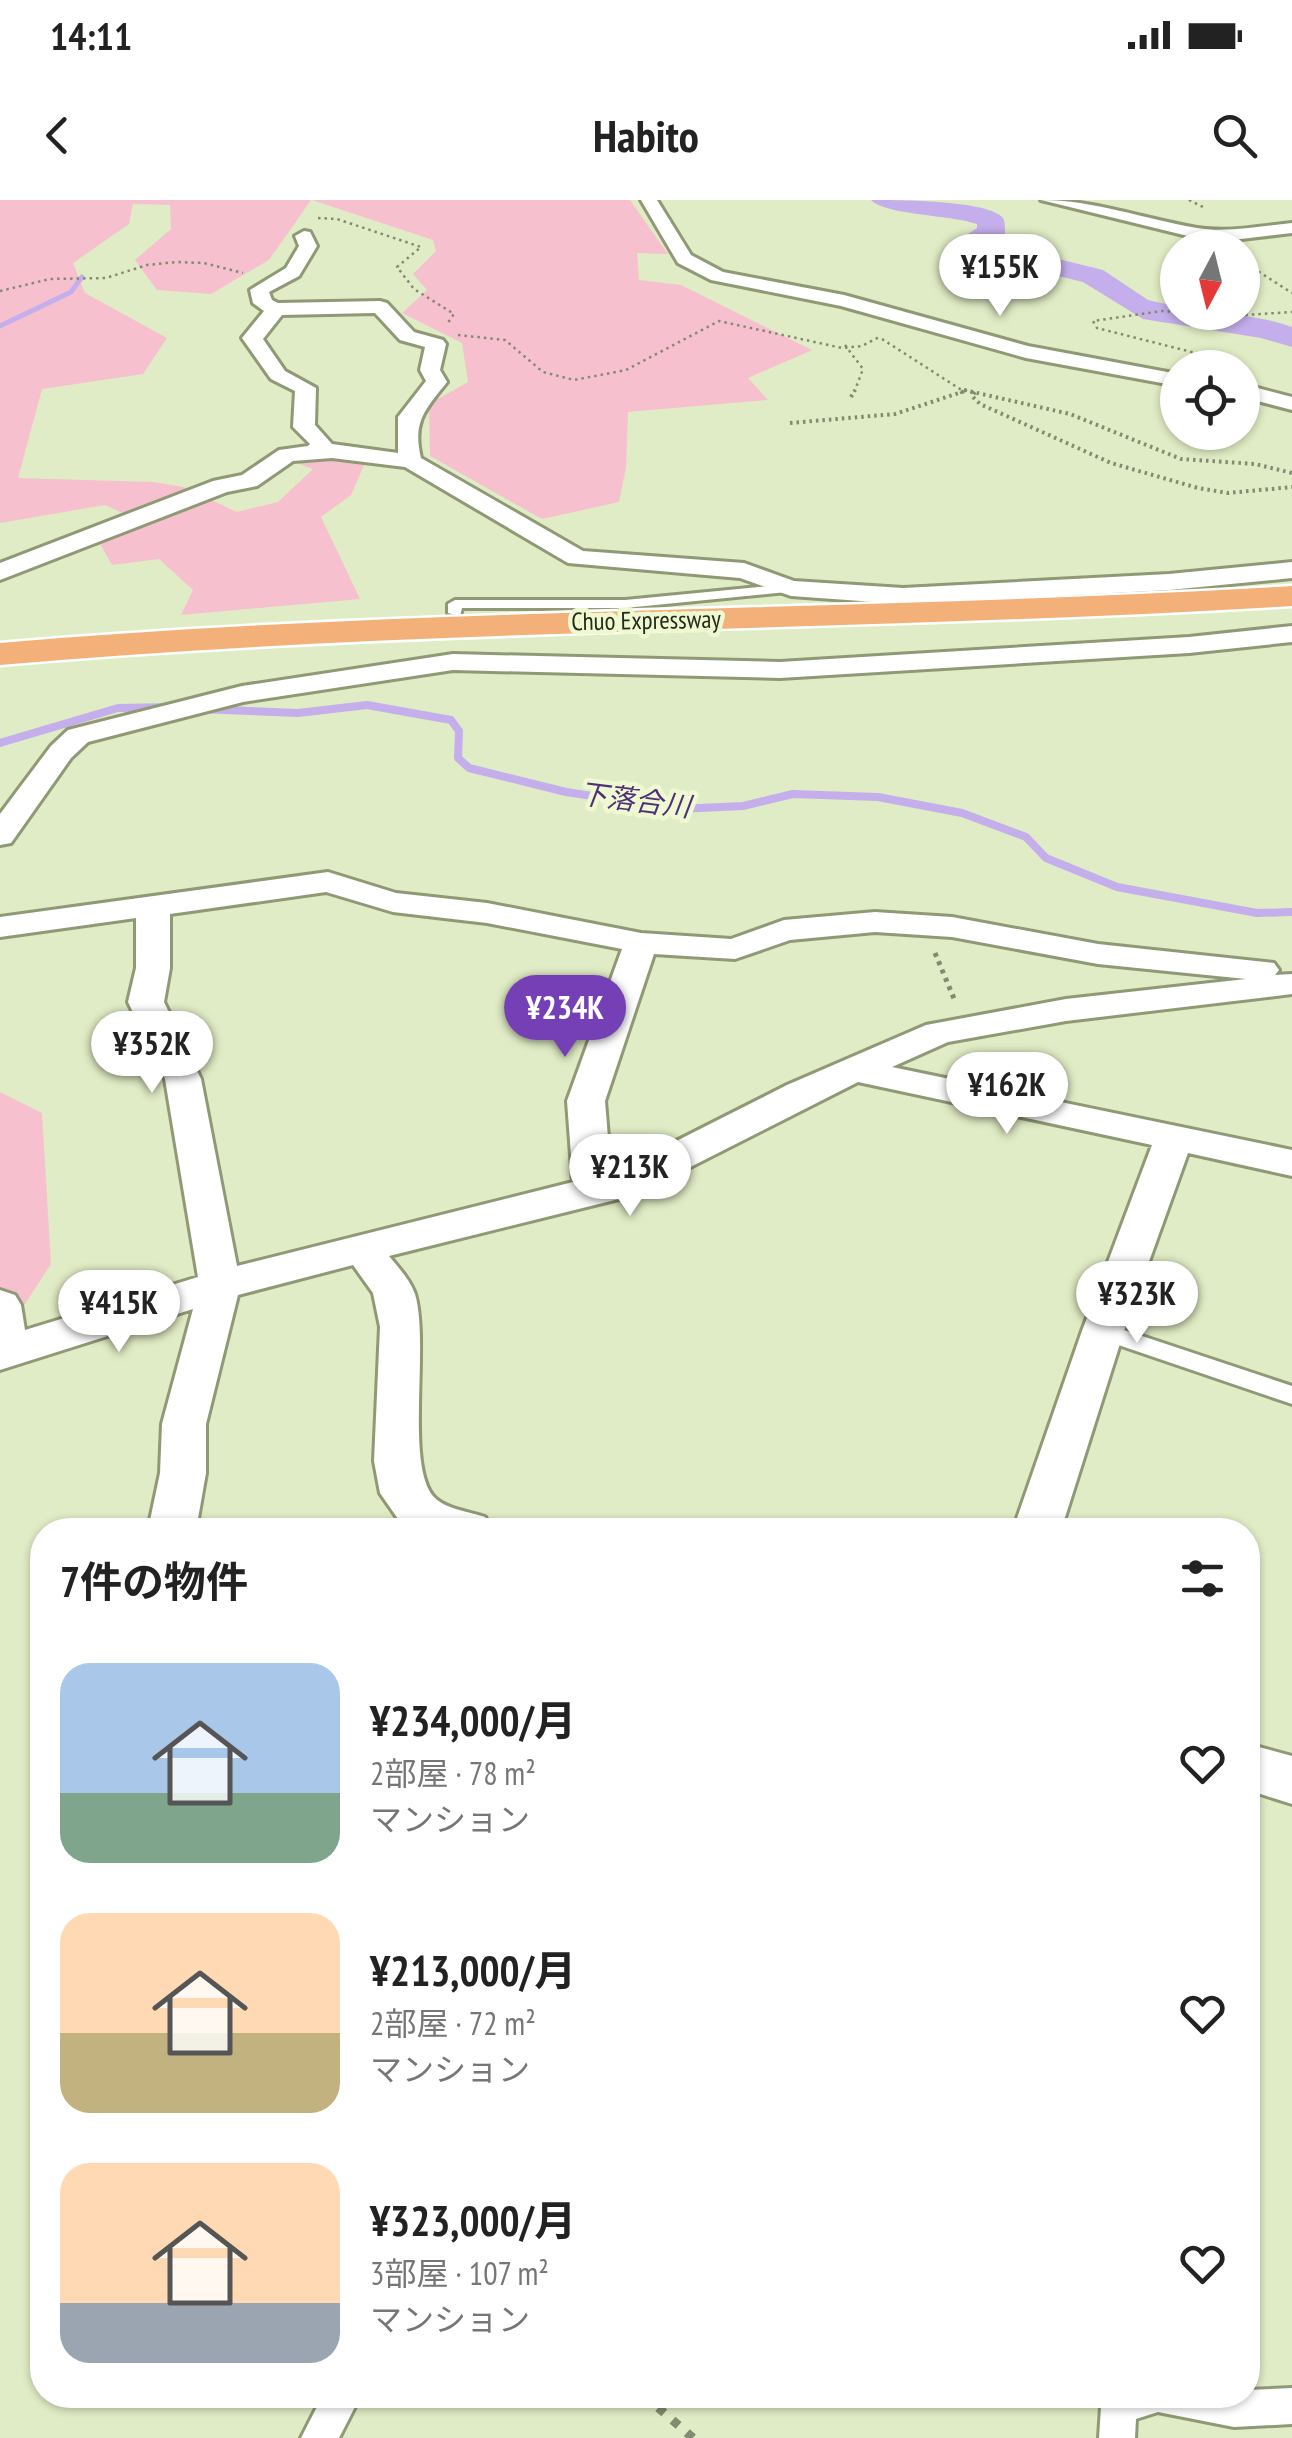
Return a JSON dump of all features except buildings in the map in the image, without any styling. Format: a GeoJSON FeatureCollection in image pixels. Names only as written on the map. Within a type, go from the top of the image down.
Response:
{"type":"FeatureCollection","features":[{"type":"Feature","properties":{"kind":"highway","name":"Chuo Expressway"},"geometry":{"type":"LineString","coordinates":[[0,654],[346,628],[1007,612],[1292,596]]}},
{"type":"Feature","properties":{"kind":"highway","name":"Chuo Expressway"},"geometry":{"type":"LineString","coordinates":[[0,670],[292,646],[1048,628],[1292,613]]}},
{"type":"Feature","properties":{"kind":"street"},"geometry":{"type":"LineString","coordinates":[[649,200],[684,259],[718,276],[844,300],[1026,352],[1160,377]]}},
{"type":"Feature","properties":{"kind":"street"},"geometry":{"type":"LineString","coordinates":[[1049,200],[1200,234],[1232,235],[1292,228]]}},
{"type":"Feature","properties":{"kind":"street"},"geometry":{"type":"LineString","coordinates":[[309,227],[308,246],[293,272],[259,290],[263,303],[274,310],[380,307],[407,336],[436,344],[430,370],[437,382],[412,406],[403,434],[411,461]]}},
{"type":"Feature","properties":{"kind":"street"},"geometry":{"type":"LineString","coordinates":[[274,310],[271,319],[252,338],[278,375],[306,388],[304,427],[322,443],[314,452]]}},
{"type":"Feature","properties":{"kind":"street"},"geometry":{"type":"LineString","coordinates":[[1260,395],[1292,404]]}},
{"type":"Feature","properties":{"kind":"street"},"geometry":{"type":"LineString","coordinates":[[0,572],[221,486],[249,482],[287,455],[332,450],[411,461],[577,558],[744,571],[791,588],[903,596],[1169,582],[1292,570]]}},
{"type":"Feature","properties":{"kind":"street"},"geometry":{"type":"LineString","coordinates":[[0,836],[61,752],[78,736],[242,694],[453,656],[780,670],[1292,634]]}},
{"type":"Feature","properties":{"kind":"street"},"geometry":{"type":"LineString","coordinates":[[0,927],[328,882],[393,902],[488,913],[641,944],[735,949],[784,930],[823,924],[927,925],[988,932],[1098,954],[1292,974]]}},
{"type":"Feature","properties":{"kind":"street"},"geometry":{"type":"LineString","coordinates":[[153,908],[152,968],[146,1002],[184,1080],[220,1286],[184,1424],[183,1473],[174,1518]]}},
{"type":"Feature","properties":{"kind":"street"},"geometry":{"type":"LineString","coordinates":[[593,1190],[586,1101],[641,944]]}},
{"type":"Feature","properties":{"kind":"street"},"geometry":{"type":"LineString","coordinates":[[0,1305],[4,1353],[220,1286],[621,1186],[800,1093],[960,1027],[1292,984]]}},
{"type":"Feature","properties":{"kind":"street"},"geometry":{"type":"LineString","coordinates":[[854,1070],[1292,1163]]}},
{"type":"Feature","properties":{"kind":"street"},"geometry":{"type":"LineString","coordinates":[[1040,1518],[1174,1139]]}},
{"type":"Feature","properties":{"kind":"street"},"geometry":{"type":"LineString","coordinates":[[364,1250],[393,1290],[401,1328],[397,1462],[403,1493],[422,1516],[429,1518]]}},
{"type":"Feature","properties":{"kind":"street"},"geometry":{"type":"LineString","coordinates":[[1260,1771],[1292,1780]]}},
{"type":"Feature","properties":{"kind":"lane"},"geometry":{"type":"LineString","coordinates":[[455,613],[455,604],[625,604],[791,588]]}},
{"type":"Feature","properties":{"kind":"lane"},"geometry":{"type":"LineString","coordinates":[[1103,1331],[1292,1395]]}},
{"type":"Feature","properties":{"kind":"lane"},"geometry":{"type":"LineString","coordinates":[[1260,2408],[1292,2406]]}},
{"type":"Feature","properties":{"kind":"lane"},"geometry":{"type":"LineString","coordinates":[[319,2438],[336,2408]]}},
{"type":"Feature","properties":{"kind":"lane"},"geometry":{"type":"LineString","coordinates":[[1117,2438],[1119,2408]]}},
{"type":"Feature","properties":{"kind":"path"},"geometry":{"type":"LineString","coordinates":[[309,227],[338,219],[421,247],[397,267],[416,292],[454,314],[444,330]]}},
{"type":"Feature","properties":{"kind":"path"},"geometry":{"type":"LineString","coordinates":[[0,292],[50,279],[94,280],[147,265],[176,262],[204,263],[250,273]]}},
{"type":"Feature","properties":{"kind":"path"},"geometry":{"type":"LineString","coordinates":[[1260,272],[1292,293]]}},
{"type":"Feature","properties":{"kind":"path"},"geometry":{"type":"LineString","coordinates":[[1181,350],[1108,332],[1097,328],[1094,322],[1162,311],[1229,316],[1292,309]]}},
{"type":"Feature","properties":{"kind":"path"},"geometry":{"type":"LineString","coordinates":[[457,335],[511,344],[534,368],[558,378],[578,380],[627,368],[674,346],[706,324],[722,320],[811,344],[844,345],[860,357],[864,366],[862,379],[851,397]]}},
{"type":"Feature","properties":{"kind":"path"},"geometry":{"type":"LineString","coordinates":[[881,338],[966,390],[1070,414],[1171,456],[1255,464],[1292,473]]}},
{"type":"Feature","properties":{"kind":"path"},"geometry":{"type":"LineString","coordinates":[[790,424],[895,414],[966,390]]}},
{"type":"Feature","properties":{"kind":"path"},"geometry":{"type":"LineString","coordinates":[[975,392],[972,396],[980,404],[1126,468],[1219,492],[1292,487]]}},
{"type":"Feature","properties":{"kind":"path"},"geometry":{"type":"LineString","coordinates":[[927,925],[928,938],[955,997],[960,1027]]}},
{"type":"Feature","properties":{"kind":"path"},"geometry":{"type":"LineString","coordinates":[[659,2408],[693,2438]]}},
{"type":"Feature","properties":{"kind":"shaded area"},"geometry":{"type":"Polygon","coordinates":[[[0,200],[311,200],[269,260],[211,294],[157,290],[135,260],[171,229],[170,205],[133,204],[129,224],[73,263],[85,293],[167,338],[143,374],[42,389],[18,478],[154,482],[183,487],[237,512],[278,502],[313,469],[296,463],[301,457],[321,456],[364,465],[351,495],[321,517],[360,599],[181,615],[193,590],[159,559],[112,565],[98,540],[144,523],[105,505],[0,523],[0,200]]]}},
{"type":"Feature","properties":{"kind":"shaded area"},"geometry":{"type":"Polygon","coordinates":[[[312,200],[630,200],[668,254],[637,253],[639,280],[681,285],[812,350],[748,378],[768,400],[628,412],[626,467],[619,502],[542,519],[430,456],[429,404],[468,382],[462,343],[402,313],[427,290],[413,274],[436,251],[433,240],[312,200]]]}},
{"type":"Feature","properties":{"kind":"shaded area"},"geometry":{"type":"Polygon","coordinates":[[[0,1092],[42,1113],[51,1264],[0,1342],[0,1092]]]}},
{"type":"Feature","properties":{"kind":"waterway","name":"下落合川"},"geometry":{"type":"LineString","coordinates":[[884,200],[960,209],[991,220],[991,233],[976,238],[987,250],[1093,276],[1154,313],[1267,329],[1292,338]]}},
{"type":"Feature","properties":{"kind":"waterway","name":"下落合川"},"geometry":{"type":"LineString","coordinates":[[0,326],[71,292],[82,277]]}},
{"type":"Feature","properties":{"kind":"waterway","name":"下落合川"},"geometry":{"type":"LineString","coordinates":[[199,709],[298,713],[367,705],[451,720],[459,731],[458,758],[469,768],[566,792],[678,809],[743,806],[793,794],[878,797],[962,813],[1026,837],[1046,858],[1117,887],[1257,913],[1292,912]]}},
{"type":"Feature","properties":{"kind":"waterway","name":"下落合川"},"geometry":{"type":"LineString","coordinates":[[0,743],[118,708],[175,707]]}}]}
